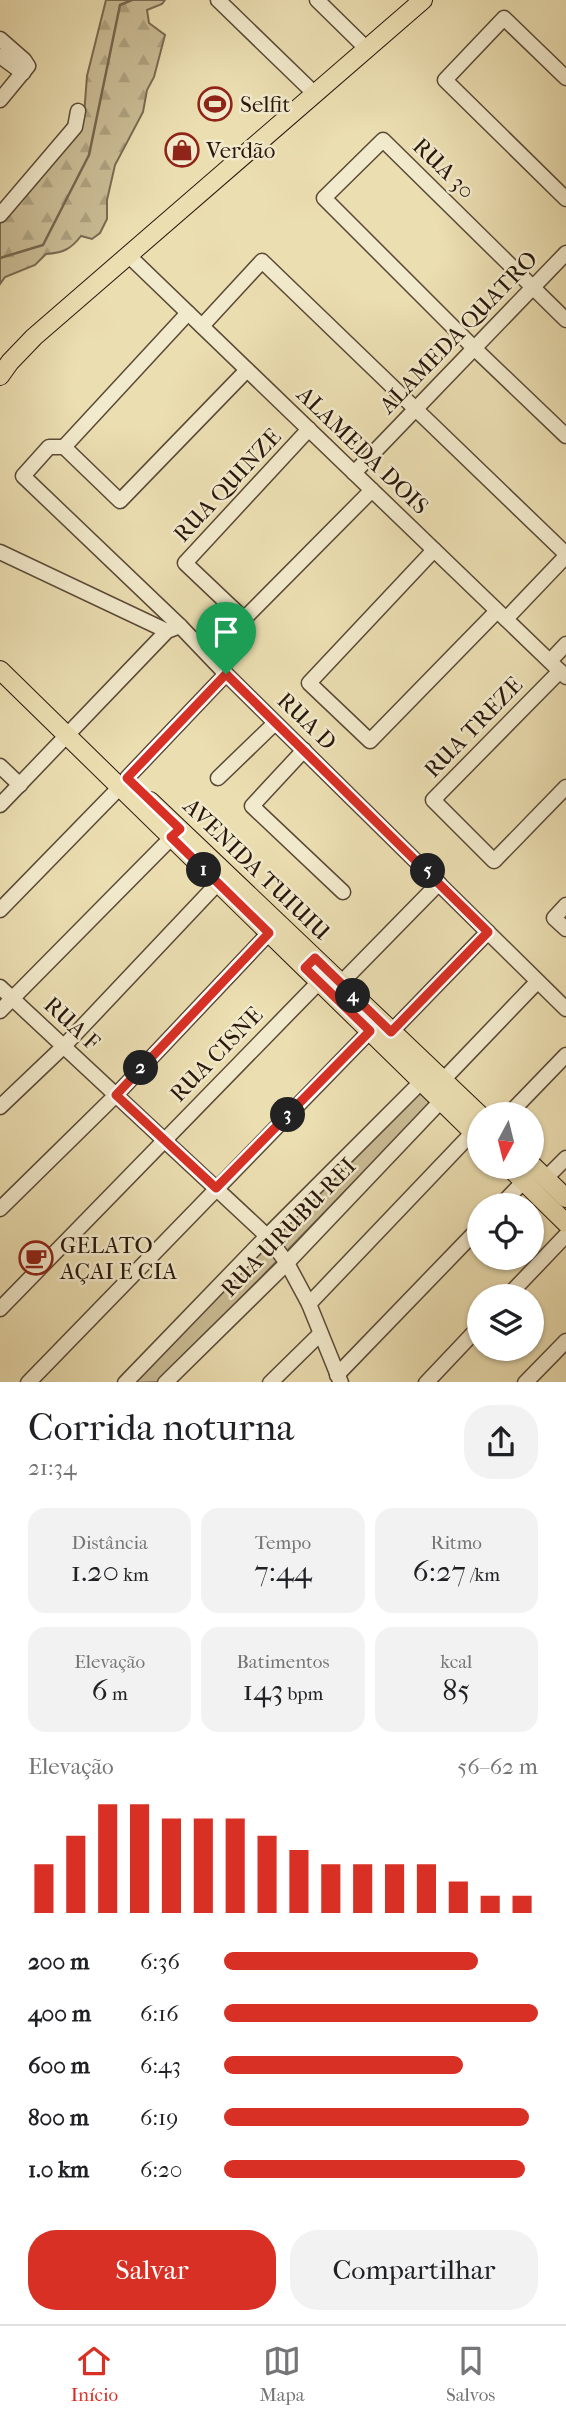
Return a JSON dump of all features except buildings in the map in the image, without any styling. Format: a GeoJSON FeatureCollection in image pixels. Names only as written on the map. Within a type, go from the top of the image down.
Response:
{"type":"FeatureCollection","features":[{"type":"Feature","properties":{"kind":"main road"},"geometry":{"type":"LineString","coordinates":[[0,376],[34,337],[423,0]]}},
{"type":"Feature","properties":{"kind":"main road","name":"AVENIDA TUIUIU"},"geometry":{"type":"LineString","coordinates":[[0,660],[310,963],[318,982],[467,1126]]}},
{"type":"Feature","properties":{"kind":"main road","name":"AVENIDA TUIUIU"},"geometry":{"type":"LineString","coordinates":[[0,670],[70,731]]}},
{"type":"Feature","properties":{"kind":"main road","name":"AVENIDA TUIUIU"},"geometry":{"type":"LineString","coordinates":[[175,833],[218,883],[269,933],[341,983],[467,1103]]}},
{"type":"Feature","properties":{"kind":"main road"},"geometry":{"type":"LineString","coordinates":[[546,1178],[566,1198]]}},
{"type":"Feature","properties":{"kind":"main road"},"geometry":{"type":"LineString","coordinates":[[523,1181],[563,1214]]}},
{"type":"Feature","properties":{"kind":"street"},"geometry":{"type":"LineString","coordinates":[[218,0],[315,94]]}},
{"type":"Feature","properties":{"kind":"street"},"geometry":{"type":"LineString","coordinates":[[317,0],[367,49]]}},
{"type":"Feature","properties":{"kind":"street"},"geometry":{"type":"LineString","coordinates":[[566,78],[504,18],[445,80],[566,199]]}},
{"type":"Feature","properties":{"kind":"street"},"geometry":{"type":"LineString","coordinates":[[0,38],[27,66],[0,100]]}},
{"type":"Feature","properties":{"kind":"street"},"geometry":{"type":"LineString","coordinates":[[0,56],[23,73]]}},
{"type":"Feature","properties":{"kind":"street"},"geometry":{"type":"LineString","coordinates":[[0,215],[75,127],[78,111]]}},
{"type":"Feature","properties":{"kind":"street","name":"RUA 30"},"geometry":{"type":"LineString","coordinates":[[474,348],[324,198],[383,140],[533,287]]}},
{"type":"Feature","properties":{"kind":"street","name":"ALAMEDA QUATRO"},"geometry":{"type":"LineString","coordinates":[[354,473],[566,253]]}},
{"type":"Feature","properties":{"kind":"street","name":"ALAMEDA DOIS"},"geometry":{"type":"LineString","coordinates":[[129,256],[559,669]]}},
{"type":"Feature","properties":{"kind":"street"},"geometry":{"type":"LineString","coordinates":[[202,326],[262,261],[566,555],[370,741],[309,683],[434,550]]}},
{"type":"Feature","properties":{"kind":"street"},"geometry":{"type":"LineString","coordinates":[[533,287],[566,320]]}},
{"type":"Feature","properties":{"kind":"street"},"geometry":{"type":"LineString","coordinates":[[188,313],[64,447],[120,501],[247,370]]}},
{"type":"Feature","properties":{"kind":"street"},"geometry":{"type":"LineString","coordinates":[[474,348],[566,436]]}},
{"type":"Feature","properties":{"kind":"street","name":"RUA QUINZE"},"geometry":{"type":"LineString","coordinates":[[309,429],[186,563],[244,620],[372,490]]}},
{"type":"Feature","properties":{"kind":"street","name":"RUA D"},"geometry":{"type":"LineString","coordinates":[[64,447],[49,447],[23,476],[173,629],[226,674],[566,1009]]}},
{"type":"Feature","properties":{"kind":"street"},"geometry":{"type":"LineString","coordinates":[[0,552],[173,629],[0,805]]}},
{"type":"Feature","properties":{"kind":"street"},"geometry":{"type":"LineString","coordinates":[[559,669],[566,644]]}},
{"type":"Feature","properties":{"kind":"street","name":"RUA TREZE"},"geometry":{"type":"LineString","coordinates":[[559,669],[433,800],[495,861],[566,787]]}},
{"type":"Feature","properties":{"kind":"street"},"geometry":{"type":"LineString","coordinates":[[0,909],[226,674]]}},
{"type":"Feature","properties":{"kind":"street"},"geometry":{"type":"LineString","coordinates":[[218,778],[275,723]]}},
{"type":"Feature","properties":{"kind":"street"},"geometry":{"type":"LineString","coordinates":[[304,750],[252,806],[343,892]]}},
{"type":"Feature","properties":{"kind":"street"},"geometry":{"type":"LineString","coordinates":[[0,766],[20,785]]}},
{"type":"Feature","properties":{"kind":"street"},"geometry":{"type":"LineString","coordinates":[[0,1011],[175,833]]}},
{"type":"Feature","properties":{"kind":"street"},"geometry":{"type":"LineString","coordinates":[[0,1107],[64,1046],[218,883]]}},
{"type":"Feature","properties":{"kind":"street"},"geometry":{"type":"LineString","coordinates":[[341,983],[439,883]]}},
{"type":"Feature","properties":{"kind":"street"},"geometry":{"type":"LineString","coordinates":[[566,905],[554,918],[566,929]]}},
{"type":"Feature","properties":{"kind":"street"},"geometry":{"type":"LineString","coordinates":[[391,1032],[488,932]]}},
{"type":"Feature","properties":{"kind":"street"},"geometry":{"type":"LineString","coordinates":[[0,1209],[116,1095],[269,933]]}},
{"type":"Feature","properties":{"kind":"street","name":"RUA CISNE"},"geometry":{"type":"LineString","coordinates":[[0,1309],[318,982]]}},
{"type":"Feature","properties":{"kind":"street"},"geometry":{"type":"LineString","coordinates":[[443,1080],[537,982]]}},
{"type":"Feature","properties":{"kind":"street","name":"RUA F"},"geometry":{"type":"LineString","coordinates":[[0,987],[267,1236],[287,1263],[309,1304],[339,1379]]}},
{"type":"Feature","properties":{"kind":"street"},"geometry":{"type":"LineString","coordinates":[[28,1382],[370,1031]]}},
{"type":"Feature","properties":{"kind":"street"},"geometry":{"type":"LineString","coordinates":[[521,1102],[566,1055]]}},
{"type":"Feature","properties":{"kind":"street"},"geometry":{"type":"LineString","coordinates":[[125,1382],[421,1082]]}},
{"type":"Feature","properties":{"kind":"street","name":"RUA URUBU REI"},"geometry":{"type":"LineString","coordinates":[[165,1382],[287,1263],[441,1101]]}},
{"type":"Feature","properties":{"kind":"street"},"geometry":{"type":"LineString","coordinates":[[309,1304],[467,1144]]}},
{"type":"Feature","properties":{"kind":"street"},"geometry":{"type":"LineString","coordinates":[[546,1178],[566,1158]]}},
{"type":"Feature","properties":{"kind":"street"},"geometry":{"type":"LineString","coordinates":[[512,1193],[523,1181]]}},
{"type":"Feature","properties":{"kind":"street"},"geometry":{"type":"LineString","coordinates":[[519,1284],[566,1235]]}},
{"type":"Feature","properties":{"kind":"street"},"geometry":{"type":"LineString","coordinates":[[339,1379],[467,1241]]}},
{"type":"Feature","properties":{"kind":"street"},"geometry":{"type":"LineString","coordinates":[[270,1382],[320,1334]]}},
{"type":"Feature","properties":{"kind":"street"},"geometry":{"type":"LineString","coordinates":[[426,1382],[467,1339]]}},
{"type":"Feature","properties":{"kind":"street"},"geometry":{"type":"LineString","coordinates":[[525,1382],[566,1341]]}},
{"type":"Feature","properties":{"kind":"green space"},"geometry":{"type":"Polygon","coordinates":[[[106,0],[165,0],[147,10],[149,23],[165,35],[154,77],[147,90],[143,112],[115,165],[107,200],[107,219],[100,233],[92,239],[81,236],[66,250],[46,254],[35,265],[5,277],[0,284],[0,222],[76,132],[84,115],[87,76],[106,0]]]}},
{"type":"Feature","properties":{"kind":"green space"},"geometry":{"type":"Polygon","coordinates":[[[421,1089],[433,1101],[159,1382],[134,1382],[421,1089]]]}},
{"type":"Feature","properties":{"kind":"waterway"},"geometry":{"type":"LineString","coordinates":[[0,258],[43,245],[89,155],[120,5],[132,0]]}},
{"type":"Feature","properties":{"kind":"place","name":"Selfit"},"geometry":{"type":"Point","coordinates":[215,104]}},
{"type":"Feature","properties":{"kind":"place","name":"Verdão"},"geometry":{"type":"Point","coordinates":[182,150]}},
{"type":"Feature","properties":{"kind":"place","name":"GELATO AÇAI E CIA"},"geometry":{"type":"Point","coordinates":[36,1258]}},
{"type":"Feature","properties":{"kind":"route"},"geometry":{"type":"LineString","coordinates":[[226,674],[488,932],[391,1032],[315,958],[305,968],[370,1031],[216,1188],[116,1095],[269,933],[171,837],[180,829],[127,778],[226,674]]}}]}
